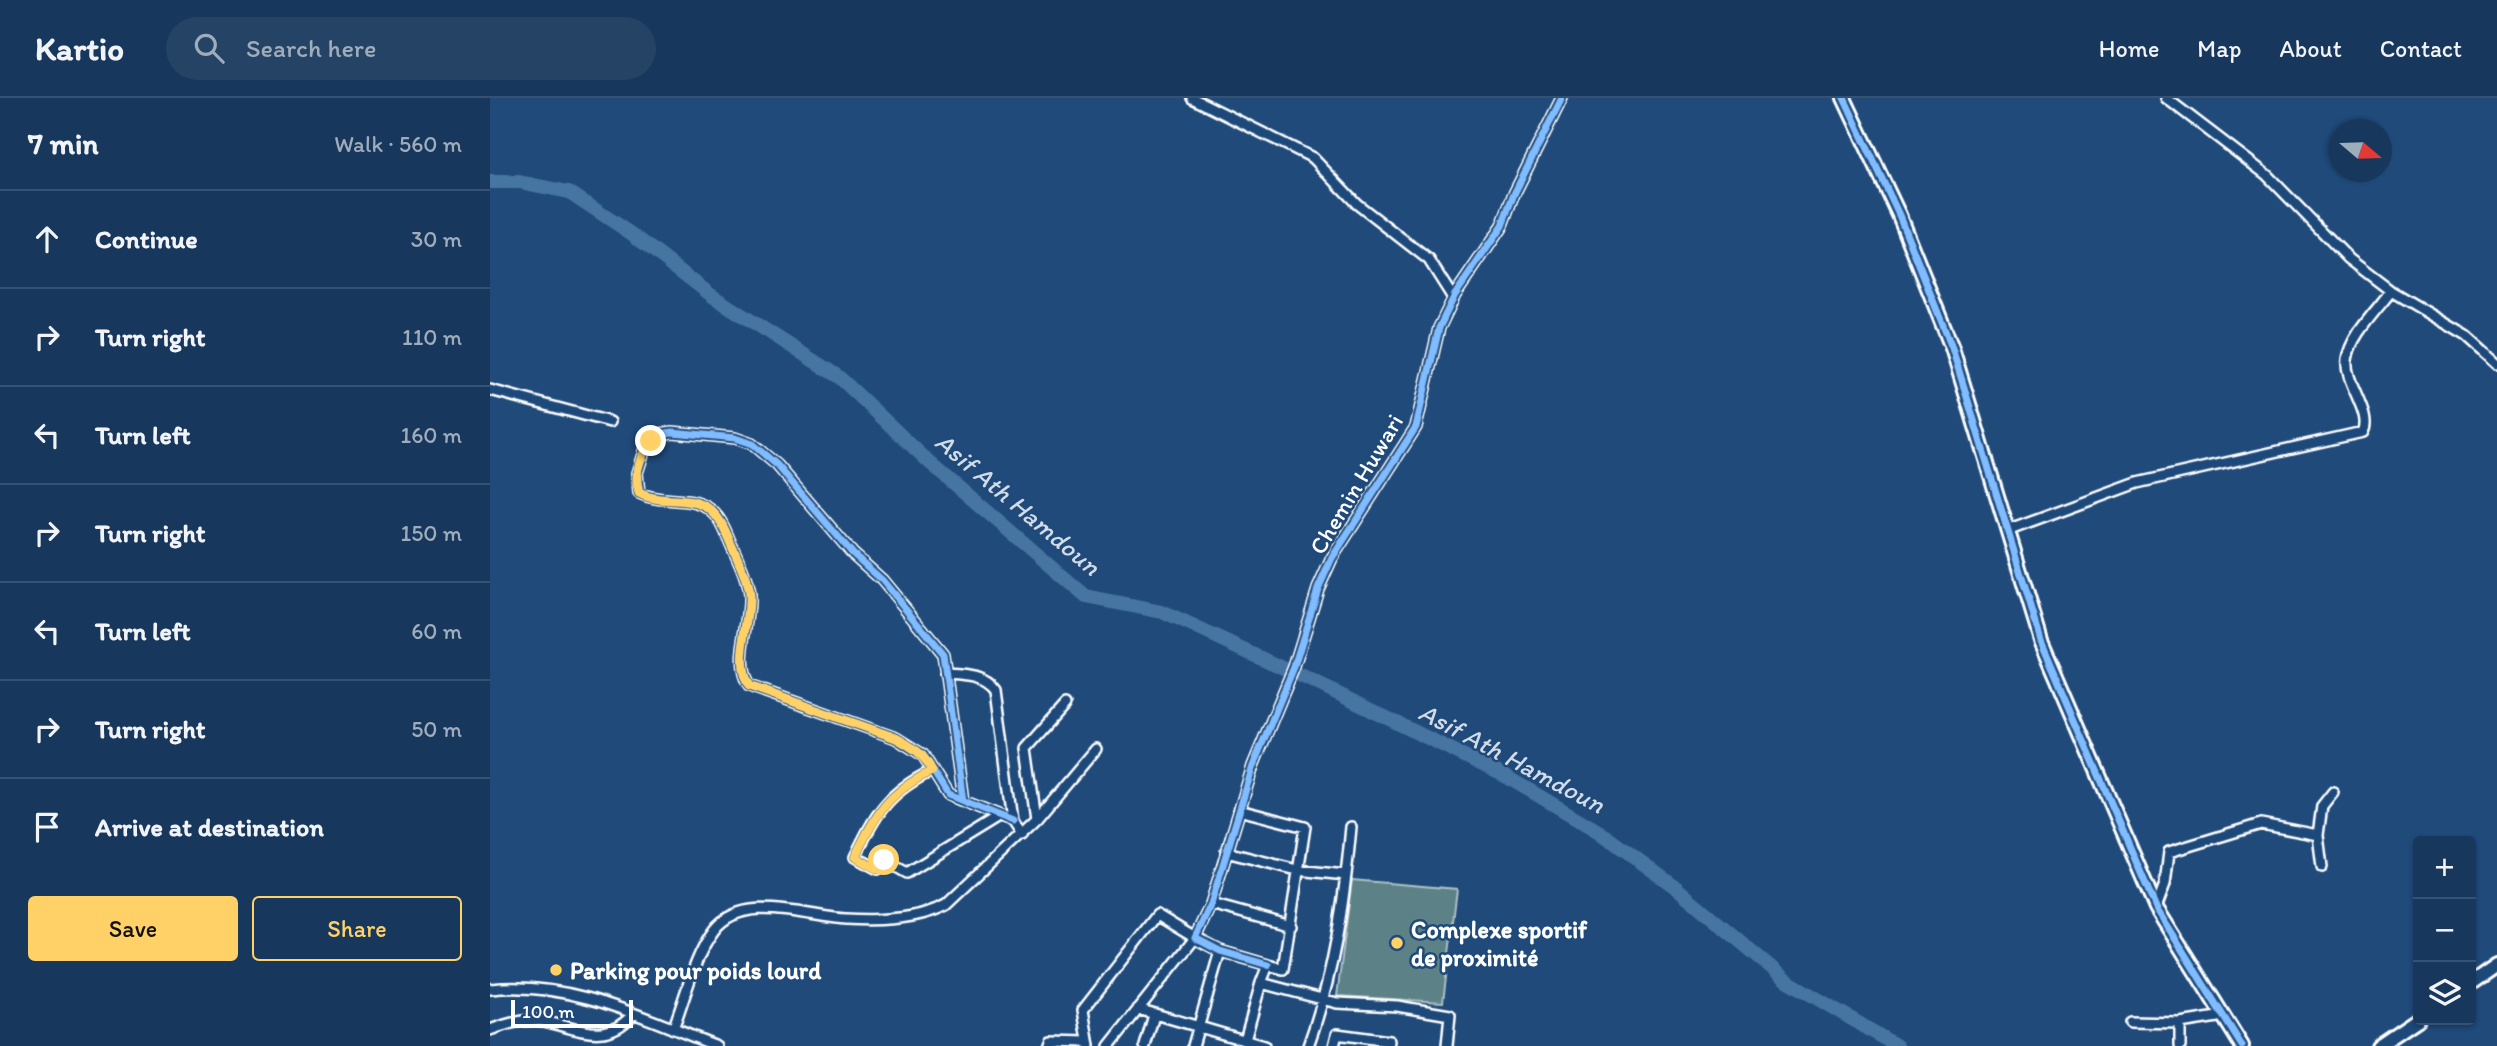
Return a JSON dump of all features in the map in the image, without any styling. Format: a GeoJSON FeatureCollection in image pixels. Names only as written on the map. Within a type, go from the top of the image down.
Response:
{"type":"FeatureCollection","features":[{"type":"Feature","properties":{"kind":"street"},"geometry":{"type":"LineString","coordinates":[[1192,98],[1313,158],[1357,204],[1429,260],[1453,298]]}},
{"type":"Feature","properties":{"kind":"street","name":"Chemin Huwari"},"geometry":{"type":"LineString","coordinates":[[1109,1046],[1195,939],[1211,904],[1239,810],[1327,568],[1416,428],[1440,328],[1453,298],[1502,226],[1514,194],[1562,98]]}},
{"type":"Feature","properties":{"kind":"street"},"geometry":{"type":"LineString","coordinates":[[1844,98],[1899,215],[1952,348],[2041,639],[2156,908],[2242,1046]]}},
{"type":"Feature","properties":{"kind":"street"},"geometry":{"type":"LineString","coordinates":[[2166,98],[2267,175],[2349,259],[2391,291],[2467,336],[2497,363]]}},
{"type":"Feature","properties":{"kind":"street"},"geometry":{"type":"LineString","coordinates":[[2007,531],[2137,483],[2363,432],[2366,422],[2346,362],[2350,350],[2391,291]]}},
{"type":"Feature","properties":{"kind":"street"},"geometry":{"type":"LineString","coordinates":[[490,390],[610,422]]}},
{"type":"Feature","properties":{"kind":"street"},"geometry":{"type":"LineString","coordinates":[[963,802],[943,654],[882,580],[853,554],[765,453],[752,444],[735,438],[671,432],[661,434],[651,441],[644,451],[637,473],[639,493],[656,499],[698,503],[710,510],[721,522],[743,570],[749,594],[742,669],[749,686],[896,738],[923,755],[948,795],[963,802],[1013,821]]}},
{"type":"Feature","properties":{"kind":"street"},"geometry":{"type":"LineString","coordinates":[[945,673],[973,675],[991,683],[996,690],[1013,821],[1022,835]]}},
{"type":"Feature","properties":{"kind":"street"},"geometry":{"type":"LineString","coordinates":[[1038,819],[1027,748],[1065,705]]}},
{"type":"Feature","properties":{"kind":"street"},"geometry":{"type":"LineString","coordinates":[[673,1029],[707,942],[727,918],[741,912],[765,910],[849,920],[924,914],[946,905],[1038,819],[1096,749]]}},
{"type":"Feature","properties":{"kind":"street"},"geometry":{"type":"LineString","coordinates":[[932,771],[897,792],[876,813],[855,857],[877,869],[884,860],[907,873],[1000,816]]}},
{"type":"Feature","properties":{"kind":"street"},"geometry":{"type":"LineString","coordinates":[[2322,867],[2318,835],[2322,806],[2333,792]]}},
{"type":"Feature","properties":{"kind":"street"},"geometry":{"type":"LineString","coordinates":[[1049,1046],[1051,1041],[1058,1039],[1089,1044],[1083,1010],[1157,915],[1220,951],[1283,969],[1306,827],[1239,810]]}},
{"type":"Feature","properties":{"kind":"street"},"geometry":{"type":"LineString","coordinates":[[2156,908],[2165,884],[2169,852],[2175,848],[2261,824],[2318,835]]}},
{"type":"Feature","properties":{"kind":"street"},"geometry":{"type":"LineString","coordinates":[[1308,1046],[1324,1000],[1339,931],[1351,827]]}},
{"type":"Feature","properties":{"kind":"street"},"geometry":{"type":"LineString","coordinates":[[1226,852],[1297,870],[1346,875]]}},
{"type":"Feature","properties":{"kind":"street"},"geometry":{"type":"LineString","coordinates":[[1211,904],[1291,926]]}},
{"type":"Feature","properties":{"kind":"street"},"geometry":{"type":"LineString","coordinates":[[1193,1046],[1220,951]]}},
{"type":"Feature","properties":{"kind":"street"},"geometry":{"type":"LineString","coordinates":[[1245,1040],[1268,965]]}},
{"type":"Feature","properties":{"kind":"street"},"geometry":{"type":"LineString","coordinates":[[2476,980],[2497,965]]}},
{"type":"Feature","properties":{"kind":"street"},"geometry":{"type":"LineString","coordinates":[[1261,983],[1324,1000],[1450,1015],[1447,1046]]}},
{"type":"Feature","properties":{"kind":"street"},"geometry":{"type":"LineString","coordinates":[[490,989],[553,989],[633,1014],[717,1046]]}},
{"type":"Feature","properties":{"kind":"street"},"geometry":{"type":"LineString","coordinates":[[1138,1009],[1264,1046]]}},
{"type":"Feature","properties":{"kind":"street"},"geometry":{"type":"LineString","coordinates":[[490,1030],[513,1022],[543,1021],[565,1029],[602,1033],[617,1030],[633,1014]]}},
{"type":"Feature","properties":{"kind":"street"},"geometry":{"type":"LineString","coordinates":[[1145,1046],[1154,1015]]}},
{"type":"Feature","properties":{"kind":"street"},"geometry":{"type":"LineString","coordinates":[[2130,1021],[2180,1023],[2224,1016]]}},
{"type":"Feature","properties":{"kind":"street"},"geometry":{"type":"LineString","coordinates":[[2378,1046],[2413,1022]]}},
{"type":"Feature","properties":{"kind":"street"},"geometry":{"type":"LineString","coordinates":[[2180,1023],[2180,1046]]}},
{"type":"Feature","properties":{"kind":"street"},"geometry":{"type":"LineString","coordinates":[[1334,1046],[1337,1034],[1366,1042],[1389,1041],[1388,1046]]}},
{"type":"Feature","properties":{"kind":"green space","name":"Complexe sportif de proximité"},"geometry":{"type":"Polygon","coordinates":[[[1352,880],[1457,889],[1443,1002],[1337,996],[1352,880]]]}},
{"type":"Feature","properties":{"kind":"waterway","name":"Asif Ath Hamdoun"},"geometry":{"type":"LineString","coordinates":[[490,182],[519,182],[569,192],[632,234],[711,295],[839,377],[929,462],[1086,597],[1162,612],[1318,684],[1505,776],[1600,832],[1678,889],[1786,980],[1897,1046]]}},
{"type":"Feature","properties":{"kind":"cycle path"},"geometry":{"type":"LineString","coordinates":[[1268,965],[1220,951],[1195,938],[1211,904],[1253,766],[1294,667],[1318,589],[1332,558],[1416,427],[1439,328],[1455,295],[1502,226],[1514,194],[1562,98]]}},
{"type":"Feature","properties":{"kind":"cycle path"},"geometry":{"type":"LineString","coordinates":[[1844,98],[1899,215],[1952,348],[2041,640],[2156,908],[2242,1046]]}},
{"type":"Feature","properties":{"kind":"cycle path"},"geometry":{"type":"LineString","coordinates":[[963,801],[943,654],[882,580],[853,554],[777,465],[752,444],[735,438],[672,432],[661,434],[644,451],[637,473],[639,493],[700,504],[716,515],[722,524],[748,588],[749,606],[742,654],[744,676],[749,686],[896,738],[923,755],[948,795],[1013,821]]}},
{"type":"Feature","properties":{"kind":"place","name":"Complexe sportif de proximité"},"geometry":{"type":"Point","coordinates":[1397,943]}},
{"type":"Feature","properties":{"kind":"place","name":"Parking pour poids lourd"},"geometry":{"type":"Point","coordinates":[556,970]}},
{"type":"Feature","properties":{"kind":"route"},"geometry":{"type":"LineString","coordinates":[[651,441],[644,451],[637,473],[639,493],[656,499],[698,503],[710,510],[721,522],[743,570],[749,594],[742,669],[749,686],[896,738],[915,748],[927,762],[932,771],[897,792],[876,813],[855,857],[877,869],[884,860]]}}]}
